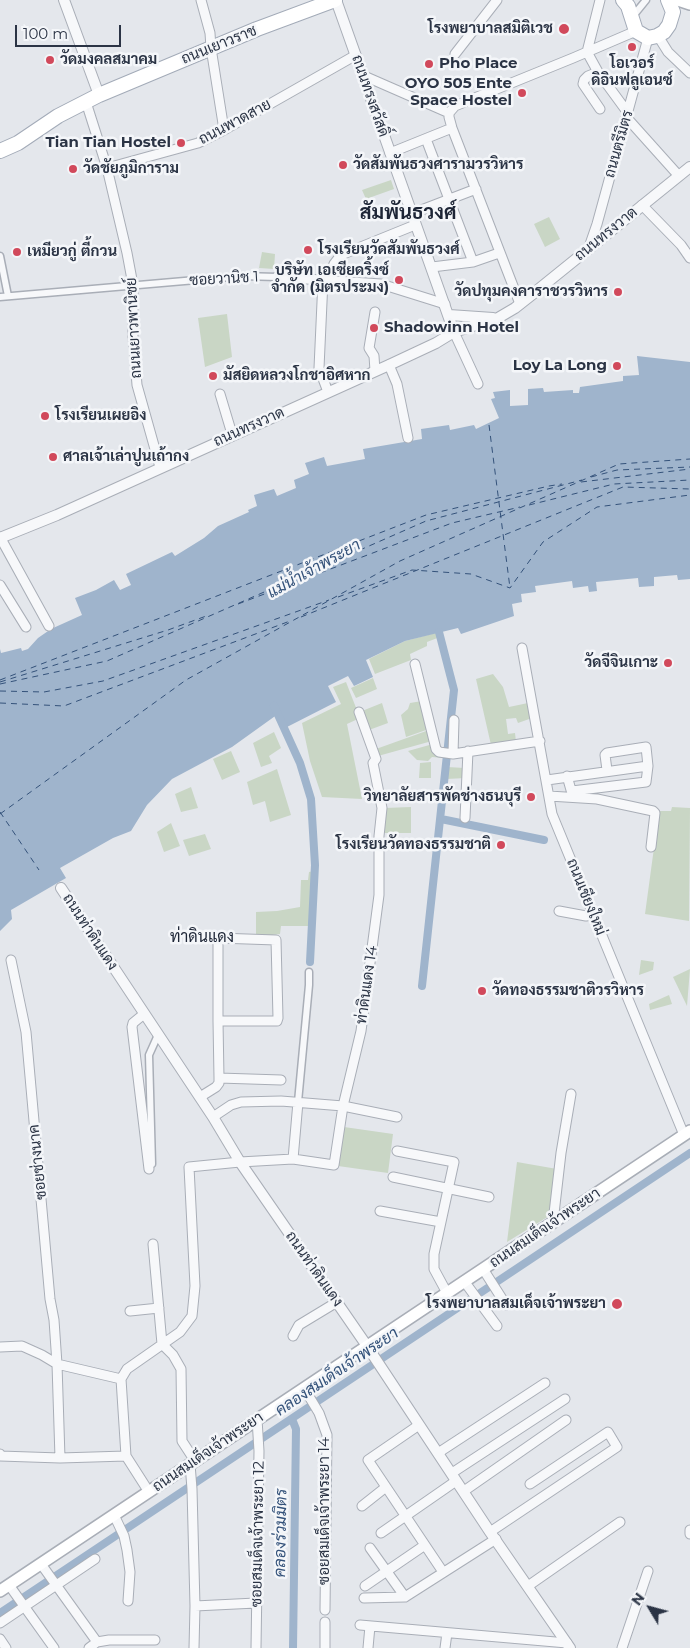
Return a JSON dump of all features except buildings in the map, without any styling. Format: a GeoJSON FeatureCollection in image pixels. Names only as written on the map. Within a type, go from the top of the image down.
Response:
{"type":"FeatureCollection","features":[{"type":"Feature","properties":{"kind":"main road","name":"ถนนเยาวราช"},"geometry":{"type":"LineString","coordinates":[[0,151],[18,143],[58,116],[100,95],[288,17],[336,0]]}},
{"type":"Feature","properties":{"kind":"main road"},"geometry":{"type":"LineString","coordinates":[[623,0],[643,31],[669,25],[672,18],[672,7],[668,0]]}},
{"type":"Feature","properties":{"kind":"main road"},"geometry":{"type":"LineString","coordinates":[[678,0],[690,4]]}},
{"type":"Feature","properties":{"kind":"main road","name":"ถนนสมเด็จเจ้าพระยา"},"geometry":{"type":"LineString","coordinates":[[8,1590],[116,1519],[149,1492],[192,1467],[257,1419],[306,1392],[370,1350],[464,1281],[687,1133]]}},
{"type":"Feature","properties":{"kind":"street"},"geometry":{"type":"LineString","coordinates":[[64,0],[100,95]]}},
{"type":"Feature","properties":{"kind":"street"},"geometry":{"type":"LineString","coordinates":[[201,0],[210,33],[224,130]]}},
{"type":"Feature","properties":{"kind":"street","name":"ถนนทรงสวัสดิ์"},"geometry":{"type":"LineString","coordinates":[[336,0],[454,332]]}},
{"type":"Feature","properties":{"kind":"street"},"geometry":{"type":"LineString","coordinates":[[455,54],[498,0]]}},
{"type":"Feature","properties":{"kind":"street"},"geometry":{"type":"LineString","coordinates":[[600,0],[588,52],[598,72],[627,115],[679,176]]}},
{"type":"Feature","properties":{"kind":"street"},"geometry":{"type":"LineString","coordinates":[[646,0],[635,11],[643,31],[690,73]]}},
{"type":"Feature","properties":{"kind":"street"},"geometry":{"type":"LineString","coordinates":[[520,304],[452,128],[449,113],[455,106],[643,31]]}},
{"type":"Feature","properties":{"kind":"street","name":"ถนนตรีมิตร"},"geometry":{"type":"LineString","coordinates":[[588,250],[627,115],[643,31]]}},
{"type":"Feature","properties":{"kind":"street","name":"ถนนพาดสาย"},"geometry":{"type":"LineString","coordinates":[[107,168],[198,143],[356,55]]}},
{"type":"Feature","properties":{"kind":"street"},"geometry":{"type":"LineString","coordinates":[[598,72],[588,76],[583,84],[600,109]]}},
{"type":"Feature","properties":{"kind":"street"},"geometry":{"type":"LineString","coordinates":[[362,74],[449,113]]}},
{"type":"Feature","properties":{"kind":"street","name":"ถนนเยาวพานิชย์"},"geometry":{"type":"LineString","coordinates":[[86,102],[107,168],[133,285],[133,336],[137,385],[160,467]]}},
{"type":"Feature","properties":{"kind":"street"},"geometry":{"type":"LineString","coordinates":[[390,153],[452,128]]}},
{"type":"Feature","properties":{"kind":"street"},"geometry":{"type":"LineString","coordinates":[[426,139],[473,262]]}},
{"type":"Feature","properties":{"kind":"street","name":"ถนนทรงวาด"},"geometry":{"type":"LineString","coordinates":[[0,538],[63,512],[232,434],[389,365],[436,343],[454,332],[498,318],[520,304],[690,167]]}},
{"type":"Feature","properties":{"kind":"street"},"geometry":{"type":"LineString","coordinates":[[411,214],[476,190]]}},
{"type":"Feature","properties":{"kind":"street"},"geometry":{"type":"LineString","coordinates":[[642,205],[686,244],[690,258]]}},
{"type":"Feature","properties":{"kind":"street"},"geometry":{"type":"LineString","coordinates":[[328,392],[319,368],[325,280],[341,255],[415,225]]}},
{"type":"Feature","properties":{"kind":"street"},"geometry":{"type":"LineString","coordinates":[[432,267],[473,262],[499,253]]}},
{"type":"Feature","properties":{"kind":"street"},"geometry":{"type":"LineString","coordinates":[[0,256],[8,296]]}},
{"type":"Feature","properties":{"kind":"street","name":"ซอยวานิช 1"},"geometry":{"type":"LineString","coordinates":[[0,297],[242,276],[381,284],[445,304]]}},
{"type":"Feature","properties":{"kind":"street"},"geometry":{"type":"LineString","coordinates":[[375,312],[369,347],[374,356],[375,371]]}},
{"type":"Feature","properties":{"kind":"street"},"geometry":{"type":"LineString","coordinates":[[449,315],[498,318]]}},
{"type":"Feature","properties":{"kind":"street"},"geometry":{"type":"LineString","coordinates":[[454,332],[478,384]]}},
{"type":"Feature","properties":{"kind":"street"},"geometry":{"type":"LineString","coordinates":[[389,365],[397,384],[408,438]]}},
{"type":"Feature","properties":{"kind":"street"},"geometry":{"type":"LineString","coordinates":[[220,394],[232,434]]}},
{"type":"Feature","properties":{"kind":"street"},"geometry":{"type":"LineString","coordinates":[[0,538],[49,626]]}},
{"type":"Feature","properties":{"kind":"street"},"geometry":{"type":"LineString","coordinates":[[0,585],[26,627]]}},
{"type":"Feature","properties":{"kind":"street","name":"ถนนเชียงใหม่"},"geometry":{"type":"LineString","coordinates":[[522,648],[552,814],[593,915],[687,1133]]}},
{"type":"Feature","properties":{"kind":"street"},"geometry":{"type":"LineString","coordinates":[[415,664],[436,749],[443,753],[452,754],[540,742]]}},
{"type":"Feature","properties":{"kind":"street","name":"ท่าดินแดง 14"},"geometry":{"type":"LineString","coordinates":[[162,1344],[180,1332],[192,1316],[195,1286],[189,1166],[293,1159],[334,1165],[343,1106],[361,1031],[379,896],[378,836],[382,808],[373,763],[376,759],[359,712]]}},
{"type":"Feature","properties":{"kind":"street"},"geometry":{"type":"LineString","coordinates":[[452,754],[454,720]]}},
{"type":"Feature","properties":{"kind":"street"},"geometry":{"type":"LineString","coordinates":[[567,776],[572,791],[643,783],[647,780],[646,747],[640,746],[607,753],[605,755],[607,770]]}},
{"type":"Feature","properties":{"kind":"street"},"geometry":{"type":"LineString","coordinates":[[465,818],[468,751]]}},
{"type":"Feature","properties":{"kind":"street"},"geometry":{"type":"LineString","coordinates":[[547,780],[607,770],[648,766]]}},
{"type":"Feature","properties":{"kind":"street"},"geometry":{"type":"LineString","coordinates":[[549,796],[596,799],[652,810],[655,813],[651,848]]}},
{"type":"Feature","properties":{"kind":"street","name":"ถนนท่าดินแดง"},"geometry":{"type":"LineString","coordinates":[[61,888],[213,1117],[240,1162],[370,1350],[569,1646]]}},
{"type":"Feature","properties":{"kind":"street"},"geometry":{"type":"LineString","coordinates":[[559,911],[586,916],[593,915]]}},
{"type":"Feature","properties":{"kind":"street"},"geometry":{"type":"LineString","coordinates":[[200,1098],[219,1083],[218,1021],[218,938],[276,940],[278,1018],[275,1021],[218,1021]]}},
{"type":"Feature","properties":{"kind":"street","name":"ซอยช่างนาค"},"geometry":{"type":"LineString","coordinates":[[11,960],[26,1032],[58,1364],[60,1458]]}},
{"type":"Feature","properties":{"kind":"street"},"geometry":{"type":"LineString","coordinates":[[293,1159],[309,972]]}},
{"type":"Feature","properties":{"kind":"street"},"geometry":{"type":"LineString","coordinates":[[144,1014],[133,1023],[132,1027],[151,1169]]}},
{"type":"Feature","properties":{"kind":"street"},"geometry":{"type":"LineString","coordinates":[[151,1169],[149,1056],[158,1035]]}},
{"type":"Feature","properties":{"kind":"street"},"geometry":{"type":"LineString","coordinates":[[219,1078],[281,1080]]}},
{"type":"Feature","properties":{"kind":"street"},"geometry":{"type":"LineString","coordinates":[[553,1222],[561,1153],[571,1094]]}},
{"type":"Feature","properties":{"kind":"street"},"geometry":{"type":"LineString","coordinates":[[213,1117],[231,1105],[241,1102],[281,1100],[343,1106],[396,1117]]}},
{"type":"Feature","properties":{"kind":"street"},"geometry":{"type":"LineString","coordinates":[[397,1151],[454,1162],[434,1254],[434,1269],[447,1293]]}},
{"type":"Feature","properties":{"kind":"street"},"geometry":{"type":"LineString","coordinates":[[393,1177],[489,1197]]}},
{"type":"Feature","properties":{"kind":"street"},"geometry":{"type":"LineString","coordinates":[[380,1211],[441,1222]]}},
{"type":"Feature","properties":{"kind":"street"},"geometry":{"type":"LineString","coordinates":[[153,1244],[162,1344],[173,1355],[181,1369],[182,1441],[192,1467],[196,1606],[194,1648]]}},
{"type":"Feature","properties":{"kind":"street"},"geometry":{"type":"LineString","coordinates":[[483,1269],[506,1305]]}},
{"type":"Feature","properties":{"kind":"street"},"geometry":{"type":"LineString","coordinates":[[464,1281],[497,1326]]}},
{"type":"Feature","properties":{"kind":"street"},"geometry":{"type":"LineString","coordinates":[[293,1336],[299,1325],[337,1302]]}},
{"type":"Feature","properties":{"kind":"street"},"geometry":{"type":"LineString","coordinates":[[130,1311],[159,1308]]}},
{"type":"Feature","properties":{"kind":"street"},"geometry":{"type":"LineString","coordinates":[[149,1492],[126,1456],[121,1379],[126,1369],[162,1344]]}},
{"type":"Feature","properties":{"kind":"street"},"geometry":{"type":"LineString","coordinates":[[0,1347],[22,1346],[58,1364],[121,1379]]}},
{"type":"Feature","properties":{"kind":"street"},"geometry":{"type":"LineString","coordinates":[[438,1453],[545,1383]]}},
{"type":"Feature","properties":{"kind":"street","name":"ซอยสมเด็จเจ้าพระยา 14"},"geometry":{"type":"LineString","coordinates":[[306,1392],[316,1407],[324,1425],[327,1446],[325,1610]]}},
{"type":"Feature","properties":{"kind":"street"},"geometry":{"type":"LineString","coordinates":[[382,1533],[454,1477],[565,1399]]}},
{"type":"Feature","properties":{"kind":"street","name":"ซอยสมเด็จเจ้าพระยา 12"},"geometry":{"type":"LineString","coordinates":[[256,1648],[259,1448],[257,1419]]}},
{"type":"Feature","properties":{"kind":"street"},"geometry":{"type":"LineString","coordinates":[[464,1491],[566,1420]]}},
{"type":"Feature","properties":{"kind":"street"},"geometry":{"type":"LineString","coordinates":[[419,1425],[368,1460],[443,1572]]}},
{"type":"Feature","properties":{"kind":"street"},"geometry":{"type":"LineString","coordinates":[[364,1598],[405,1597],[443,1572],[552,1490],[616,1447],[608,1432],[530,1484]]}},
{"type":"Feature","properties":{"kind":"street"},"geometry":{"type":"LineString","coordinates":[[576,1453],[585,1468]]}},
{"type":"Feature","properties":{"kind":"street"},"geometry":{"type":"LineString","coordinates":[[0,1455],[60,1458],[126,1456]]}},
{"type":"Feature","properties":{"kind":"street"},"geometry":{"type":"LineString","coordinates":[[542,1476],[552,1490]]}},
{"type":"Feature","properties":{"kind":"street"},"geometry":{"type":"LineString","coordinates":[[362,1506],[386,1487]]}},
{"type":"Feature","properties":{"kind":"street"},"geometry":{"type":"LineString","coordinates":[[116,1519],[124,1536],[130,1572],[128,1601]]}},
{"type":"Feature","properties":{"kind":"street"},"geometry":{"type":"LineString","coordinates":[[528,1586],[620,1522]]}},
{"type":"Feature","properties":{"kind":"street"},"geometry":{"type":"LineString","coordinates":[[365,1586],[425,1545]]}},
{"type":"Feature","properties":{"kind":"street"},"geometry":{"type":"LineString","coordinates":[[370,1548],[405,1597]]}},
{"type":"Feature","properties":{"kind":"street"},"geometry":{"type":"LineString","coordinates":[[0,1623],[54,1584],[95,1559]]}},
{"type":"Feature","properties":{"kind":"street"},"geometry":{"type":"LineString","coordinates":[[44,1568],[97,1642]]}},
{"type":"Feature","properties":{"kind":"street"},"geometry":{"type":"LineString","coordinates":[[622,1648],[648,1571]]}},
{"type":"Feature","properties":{"kind":"street"},"geometry":{"type":"LineString","coordinates":[[8,1590],[23,1605],[54,1648]]}},
{"type":"Feature","properties":{"kind":"street"},"geometry":{"type":"LineString","coordinates":[[196,1606],[256,1604]]}},
{"type":"Feature","properties":{"kind":"street"},"geometry":{"type":"LineString","coordinates":[[325,1622],[325,1648]]}},
{"type":"Feature","properties":{"kind":"street"},"geometry":{"type":"LineString","coordinates":[[368,1648],[365,1625],[569,1646]]}},
{"type":"Feature","properties":{"kind":"street"},"geometry":{"type":"LineString","coordinates":[[444,1648],[447,1633]]}},
{"type":"Feature","properties":{"kind":"street"},"geometry":{"type":"LineString","coordinates":[[0,1639],[6,1648]]}},
{"type":"Feature","properties":{"kind":"street"},"geometry":{"type":"LineString","coordinates":[[89,1648],[97,1642],[109,1640],[155,1640]]}},
{"type":"Feature","properties":{"kind":"green space"},"geometry":{"type":"Polygon","coordinates":[[[391,180],[394,189],[366,199],[362,190],[391,180]]]}},
{"type":"Feature","properties":{"kind":"green space"},"geometry":{"type":"Polygon","coordinates":[[[549,217],[560,239],[545,247],[534,224],[549,217]]]}},
{"type":"Feature","properties":{"kind":"green space"},"geometry":{"type":"Polygon","coordinates":[[[262,252],[275,254],[274,269],[259,268],[262,252]]]}},
{"type":"Feature","properties":{"kind":"green space"},"geometry":{"type":"Polygon","coordinates":[[[227,314],[232,357],[205,367],[198,318],[227,314]]]}},
{"type":"Feature","properties":{"kind":"green space"},"geometry":{"type":"Polygon","coordinates":[[[439,632],[440,637],[427,642],[427,646],[410,654],[411,660],[375,674],[369,659],[405,641],[439,632]]]}},
{"type":"Feature","properties":{"kind":"green space"},"geometry":{"type":"Polygon","coordinates":[[[493,674],[503,687],[509,707],[528,703],[532,718],[518,723],[516,718],[506,719],[508,734],[515,733],[516,742],[491,745],[476,679],[493,674]]]}},
{"type":"Feature","properties":{"kind":"green space"},"geometry":{"type":"Polygon","coordinates":[[[373,678],[377,689],[356,698],[351,688],[373,678]]]}},
{"type":"Feature","properties":{"kind":"green space"},"geometry":{"type":"Polygon","coordinates":[[[346,682],[360,718],[347,724],[362,799],[322,797],[310,761],[302,723],[341,704],[333,687],[346,682]]]}},
{"type":"Feature","properties":{"kind":"green space"},"geometry":{"type":"Polygon","coordinates":[[[422,701],[429,729],[406,737],[401,715],[408,709],[410,703],[422,701]]]}},
{"type":"Feature","properties":{"kind":"green space"},"geometry":{"type":"Polygon","coordinates":[[[382,703],[388,723],[369,730],[362,711],[382,703]]]}},
{"type":"Feature","properties":{"kind":"green space"},"geometry":{"type":"Polygon","coordinates":[[[429,730],[432,741],[378,756],[376,749],[429,730]]]}},
{"type":"Feature","properties":{"kind":"green space"},"geometry":{"type":"Polygon","coordinates":[[[274,732],[281,748],[269,756],[272,763],[261,767],[253,743],[274,732]]]}},
{"type":"Feature","properties":{"kind":"green space"},"geometry":{"type":"Polygon","coordinates":[[[433,744],[445,755],[444,758],[432,757],[428,761],[417,760],[408,751],[433,744]]]}},
{"type":"Feature","properties":{"kind":"green space"},"geometry":{"type":"Polygon","coordinates":[[[231,751],[240,772],[222,780],[213,759],[231,751]]]}},
{"type":"Feature","properties":{"kind":"green space"},"geometry":{"type":"Polygon","coordinates":[[[431,762],[431,778],[419,778],[420,763],[431,762]]]}},
{"type":"Feature","properties":{"kind":"green space"},"geometry":{"type":"Polygon","coordinates":[[[447,767],[465,768],[466,778],[446,779],[447,767]]]}},
{"type":"Feature","properties":{"kind":"green space"},"geometry":{"type":"Polygon","coordinates":[[[277,769],[291,815],[270,822],[265,801],[253,805],[247,782],[277,769]]]}},
{"type":"Feature","properties":{"kind":"green space"},"geometry":{"type":"Polygon","coordinates":[[[191,787],[198,808],[181,812],[175,794],[191,787]]]}},
{"type":"Feature","properties":{"kind":"green space"},"geometry":{"type":"Polygon","coordinates":[[[411,807],[411,833],[382,833],[385,808],[411,807]]]}},
{"type":"Feature","properties":{"kind":"green space"},"geometry":{"type":"Polygon","coordinates":[[[672,807],[690,808],[689,921],[645,914],[659,811],[671,811],[672,807]]]}},
{"type":"Feature","properties":{"kind":"green space"},"geometry":{"type":"Polygon","coordinates":[[[171,823],[180,846],[164,852],[157,832],[171,823]]]}},
{"type":"Feature","properties":{"kind":"green space"},"geometry":{"type":"Polygon","coordinates":[[[205,834],[211,849],[189,856],[183,840],[205,834]]]}},
{"type":"Feature","properties":{"kind":"green space"},"geometry":{"type":"Polygon","coordinates":[[[314,871],[310,926],[281,926],[280,934],[256,937],[256,912],[300,907],[301,880],[308,880],[309,872],[314,871]]]}},
{"type":"Feature","properties":{"kind":"green space"},"geometry":{"type":"Polygon","coordinates":[[[641,960],[654,962],[653,970],[639,975],[641,960]]]}},
{"type":"Feature","properties":{"kind":"green space"},"geometry":{"type":"Polygon","coordinates":[[[690,969],[687,1006],[673,977],[690,969]]]}},
{"type":"Feature","properties":{"kind":"green space"},"geometry":{"type":"Polygon","coordinates":[[[669,995],[672,1004],[650,1010],[649,1004],[669,995]]]}},
{"type":"Feature","properties":{"kind":"green space"},"geometry":{"type":"Polygon","coordinates":[[[344,1127],[393,1134],[388,1173],[338,1166],[344,1127]]]}},
{"type":"Feature","properties":{"kind":"green space"},"geometry":{"type":"Polygon","coordinates":[[[517,1162],[557,1169],[549,1216],[507,1242],[517,1162]]]}},
{"type":"Feature","properties":{"kind":"water","name":"แม่น้ำเจ้าพระยา"},"geometry":{"type":"Polygon","coordinates":[[[637,356],[690,362],[690,579],[678,580],[677,575],[654,577],[654,586],[639,587],[638,578],[596,582],[597,591],[589,592],[588,586],[573,588],[572,581],[535,586],[536,592],[521,594],[522,602],[512,604],[514,616],[461,634],[458,628],[405,641],[366,660],[373,677],[354,686],[348,676],[328,686],[336,702],[287,727],[278,714],[232,747],[172,779],[147,805],[131,831],[113,838],[60,868],[66,878],[11,910],[12,919],[0,931],[0,649],[1,653],[21,648],[22,651],[28,649],[38,638],[51,629],[82,615],[75,598],[96,590],[114,580],[120,590],[131,585],[126,574],[172,552],[175,556],[204,538],[218,526],[249,512],[248,510],[257,506],[254,495],[274,489],[277,496],[296,488],[294,480],[309,474],[305,463],[324,457],[327,466],[365,459],[363,449],[422,439],[421,429],[449,425],[450,430],[474,425],[476,429],[499,418],[491,399],[495,398],[493,392],[510,390],[510,406],[528,405],[528,389],[543,388],[544,392],[573,390],[573,393],[579,393],[580,387],[623,381],[623,376],[639,375],[637,356]]]}},
{"type":"Feature","properties":{"kind":"waterway"},"geometry":{"type":"LineString","coordinates":[[422,986],[454,690],[439,632]]}},
{"type":"Feature","properties":{"kind":"waterway"},"geometry":{"type":"LineString","coordinates":[[274,706],[300,763],[311,799],[315,865],[310,962]]}},
{"type":"Feature","properties":{"kind":"waterway"},"geometry":{"type":"LineString","coordinates":[[441,819],[544,840]]}},
{"type":"Feature","properties":{"kind":"waterway","name":"คลองสมเด็จเจ้าพระยา"},"geometry":{"type":"LineString","coordinates":[[0,1613],[690,1153]]}},
{"type":"Feature","properties":{"kind":"waterway","name":"คลองร่วมมิตร"},"geometry":{"type":"LineString","coordinates":[[292,1419],[296,1429],[293,1648]]}},
{"type":"Feature","properties":{"kind":"ferry route"},"geometry":{"type":"LineString","coordinates":[[489,425],[510,588]]}},
{"type":"Feature","properties":{"kind":"ferry route"},"geometry":{"type":"LineString","coordinates":[[0,814],[186,680],[400,561],[619,464],[690,459]]}},
{"type":"Feature","properties":{"kind":"ferry route"},"geometry":{"type":"LineString","coordinates":[[591,477],[617,470],[690,467]]}},
{"type":"Feature","properties":{"kind":"ferry route"},"geometry":{"type":"LineString","coordinates":[[581,482],[690,469]]}},
{"type":"Feature","properties":{"kind":"ferry route"},"geometry":{"type":"LineString","coordinates":[[0,684],[107,661],[426,521],[582,480]]}},
{"type":"Feature","properties":{"kind":"ferry route"},"geometry":{"type":"LineString","coordinates":[[529,505],[614,484],[690,480]]}},
{"type":"Feature","properties":{"kind":"ferry route"},"geometry":{"type":"LineString","coordinates":[[0,680],[426,515],[562,484]]}},
{"type":"Feature","properties":{"kind":"ferry route"},"geometry":{"type":"LineString","coordinates":[[301,617],[623,487],[690,489]]}},
{"type":"Feature","properties":{"kind":"ferry route"},"geometry":{"type":"LineString","coordinates":[[338,597],[412,570],[471,574],[510,588],[543,542],[597,507],[690,495]]}},
{"type":"Feature","properties":{"kind":"ferry route"},"geometry":{"type":"LineString","coordinates":[[238,604],[452,523],[520,507]]}},
{"type":"Feature","properties":{"kind":"ferry route"},"geometry":{"type":"LineString","coordinates":[[0,691],[44,692],[103,681],[329,600]]}},
{"type":"Feature","properties":{"kind":"ferry route"},"geometry":{"type":"LineString","coordinates":[[0,682],[168,630],[209,615]]}},
{"type":"Feature","properties":{"kind":"ferry route"},"geometry":{"type":"LineString","coordinates":[[0,703],[64,706],[290,621]]}},
{"type":"Feature","properties":{"kind":"ferry route"},"geometry":{"type":"LineString","coordinates":[[0,812],[39,870]]}},
{"type":"Feature","properties":{"kind":"place","name":"โรงพยาบาลสมิติเวช"},"geometry":{"type":"Point","coordinates":[564,29]}},
{"type":"Feature","properties":{"kind":"place","name":"โอเวอร์ ดิอินฟลูเอนซ์"},"geometry":{"type":"Point","coordinates":[632,47]}},
{"type":"Feature","properties":{"kind":"place","name":"วัดมงคลสมาคม"},"geometry":{"type":"Point","coordinates":[50,60]}},
{"type":"Feature","properties":{"kind":"place","name":"Pho Place"},"geometry":{"type":"Point","coordinates":[429,64]}},
{"type":"Feature","properties":{"kind":"place","name":"OYO 505 Ente Space Hostel"},"geometry":{"type":"Point","coordinates":[522,93]}},
{"type":"Feature","properties":{"kind":"place","name":"Tian Tian Hostel"},"geometry":{"type":"Point","coordinates":[181,143]}},
{"type":"Feature","properties":{"kind":"place","name":"วัดสัมพันธวงศารามวรวิหาร"},"geometry":{"type":"Point","coordinates":[343,165]}},
{"type":"Feature","properties":{"kind":"place","name":"วัดชัยภูมิการาม"},"geometry":{"type":"Point","coordinates":[73,169]}},
{"type":"Feature","properties":{"kind":"place","name":"โรงเรียนวัดสัมพันธวงศ์"},"geometry":{"type":"Point","coordinates":[308,250]}},
{"type":"Feature","properties":{"kind":"place","name":"เหมียวกู่ ตี้กวน"},"geometry":{"type":"Point","coordinates":[17,252]}},
{"type":"Feature","properties":{"kind":"place","name":"บริษัท เอเซียดริ้งซ์ จำกัด (มิตรประมง)"},"geometry":{"type":"Point","coordinates":[399,280]}},
{"type":"Feature","properties":{"kind":"place","name":"วัดปทุมคงคาราชวรวิหาร"},"geometry":{"type":"Point","coordinates":[618,292]}},
{"type":"Feature","properties":{"kind":"place","name":"Shadowinn Hotel"},"geometry":{"type":"Point","coordinates":[374,328]}},
{"type":"Feature","properties":{"kind":"place","name":"Loy La Long"},"geometry":{"type":"Point","coordinates":[617,366]}},
{"type":"Feature","properties":{"kind":"place","name":"มัสยิดหลวงโกชาอิศหาก"},"geometry":{"type":"Point","coordinates":[213,376]}},
{"type":"Feature","properties":{"kind":"place","name":"โรงเรียนเผยอิง"},"geometry":{"type":"Point","coordinates":[45,416]}},
{"type":"Feature","properties":{"kind":"place","name":"ศาลเจ้าเล่าปูนเถ้ากง"},"geometry":{"type":"Point","coordinates":[53,457]}},
{"type":"Feature","properties":{"kind":"place","name":"วัดจีจินเกาะ"},"geometry":{"type":"Point","coordinates":[668,663]}},
{"type":"Feature","properties":{"kind":"place","name":"วิทยาลัยสารพัดช่างธนบุรี"},"geometry":{"type":"Point","coordinates":[531,797]}},
{"type":"Feature","properties":{"kind":"place","name":"โรงเรียนวัดทองธรรมชาติ"},"geometry":{"type":"Point","coordinates":[501,845]}},
{"type":"Feature","properties":{"kind":"place","name":"วัดทองธรรมชาติวรวิหาร"},"geometry":{"type":"Point","coordinates":[482,991]}},
{"type":"Feature","properties":{"kind":"place","name":"โรงพยาบาลสมเด็จเจ้าพระยา"},"geometry":{"type":"Point","coordinates":[617,1304]}},
{"type":"Feature","properties":{"kind":"district","name":"สัมพันธวงศ์"},"geometry":{"type":"Point","coordinates":[408,213]}},
{"type":"Feature","properties":{"kind":"district","name":"ท่าดินแดง"},"geometry":{"type":"Point","coordinates":[202,937]}}]}
